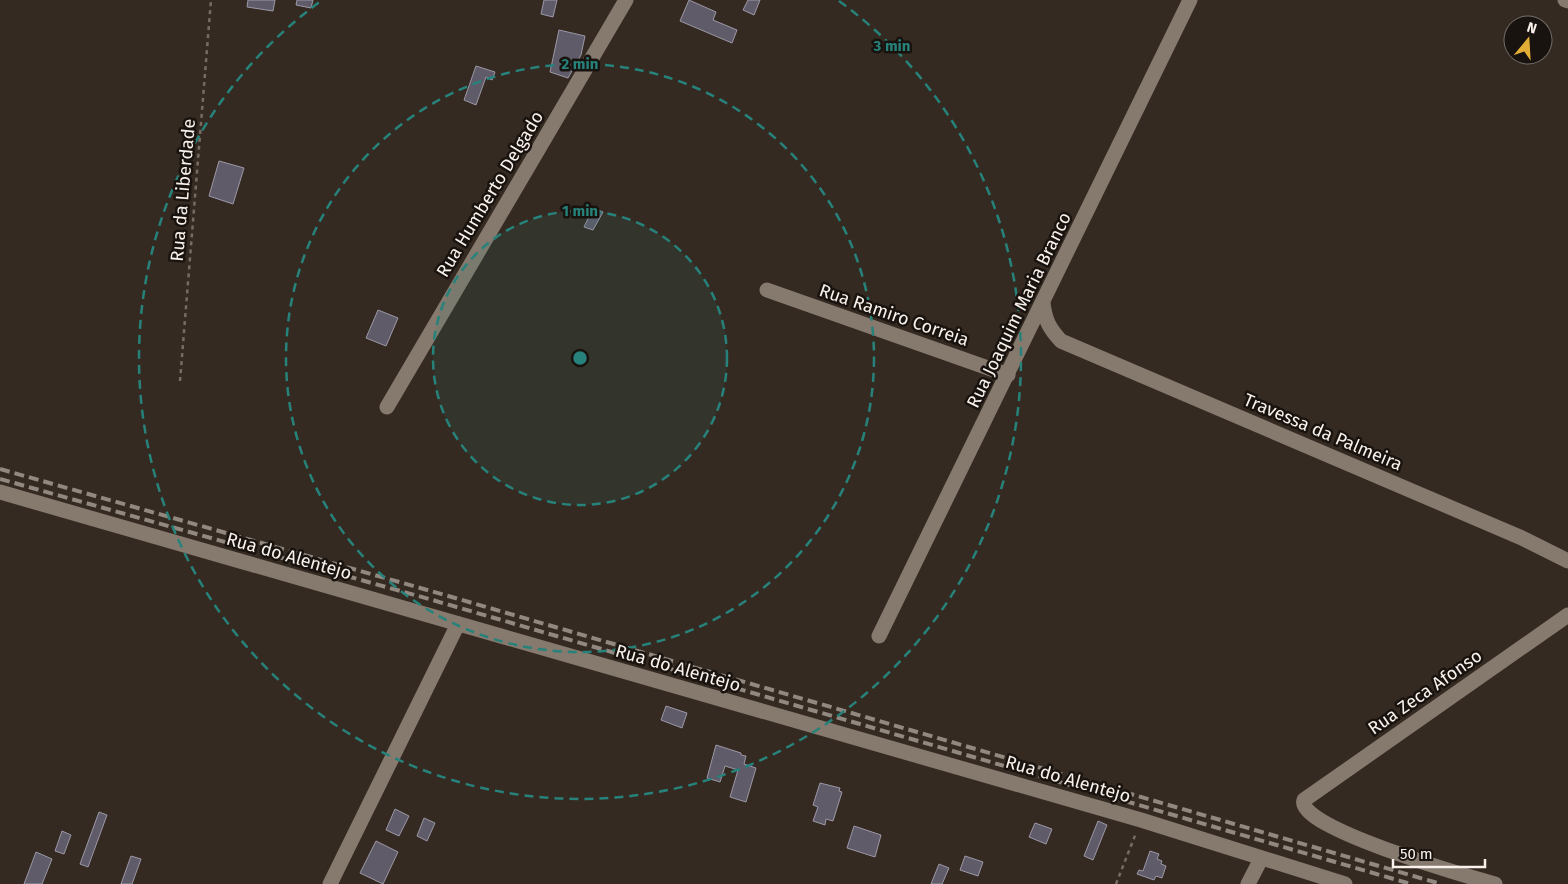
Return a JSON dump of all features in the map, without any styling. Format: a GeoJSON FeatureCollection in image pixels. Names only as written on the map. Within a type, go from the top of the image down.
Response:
{"type":"FeatureCollection","features":[{"type":"Feature","properties":{"kind":"street","name":"Rua Humberto Delgado"},"geometry":{"type":"LineString","coordinates":[[387,407],[626,0]]}},
{"type":"Feature","properties":{"kind":"street","name":"Rua Joaquim Maria Branco"},"geometry":{"type":"LineString","coordinates":[[879,636],[1024,343],[1190,0]]}},
{"type":"Feature","properties":{"kind":"street","name":"Rua Ramiro Correia"},"geometry":{"type":"LineString","coordinates":[[767,290],[1008,375]]}},
{"type":"Feature","properties":{"kind":"street","name":"Travessa da Palmeira"},"geometry":{"type":"LineString","coordinates":[[1043,303],[1045,320],[1061,341]]}},
{"type":"Feature","properties":{"kind":"street","name":"Travessa da Palmeira"},"geometry":{"type":"LineString","coordinates":[[1024,343],[1036,336],[1047,334],[1513,534],[1568,561]]}},
{"type":"Feature","properties":{"kind":"street","name":"Rua do Alentejo"},"geometry":{"type":"LineString","coordinates":[[0,492],[1141,820],[1345,884]]}},
{"type":"Feature","properties":{"kind":"street","name":"Rua Zeca Afonso"},"geometry":{"type":"LineString","coordinates":[[1495,884],[1452,872],[1344,833],[1304,809],[1304,800],[1568,615]]}},
{"type":"Feature","properties":{"kind":"street"},"geometry":{"type":"LineString","coordinates":[[330,884],[458,624]]}},
{"type":"Feature","properties":{"kind":"street"},"geometry":{"type":"LineString","coordinates":[[1248,884],[1261,859]]}},
{"type":"Feature","properties":{"kind":"path","name":"Rua da Liberdade"},"geometry":{"type":"LineString","coordinates":[[180,381],[211,0]]}},
{"type":"Feature","properties":{"kind":"path"},"geometry":{"type":"LineString","coordinates":[[1116,884],[1141,820]]}},
{"type":"Feature","properties":{"kind":"building"},"geometry":{"type":"Polygon","coordinates":[[[248,0],[275,0],[273,11],[247,7],[248,0]]]}},
{"type":"Feature","properties":{"kind":"building"},"geometry":{"type":"Polygon","coordinates":[[[297,0],[313,0],[311,8],[296,5],[297,0]]]}},
{"type":"Feature","properties":{"kind":"building"},"geometry":{"type":"Polygon","coordinates":[[[544,0],[557,0],[553,17],[541,14],[544,0]]]}},
{"type":"Feature","properties":{"kind":"building"},"geometry":{"type":"Polygon","coordinates":[[[689,0],[716,12],[713,20],[737,30],[732,43],[680,21],[689,0]]]}},
{"type":"Feature","properties":{"kind":"building"},"geometry":{"type":"Polygon","coordinates":[[[748,0],[760,0],[754,15],[743,10],[748,0]]]}},
{"type":"Feature","properties":{"kind":"building"},"geometry":{"type":"Polygon","coordinates":[[[559,30],[585,36],[581,55],[568,78],[550,72],[559,30]]]}},
{"type":"Feature","properties":{"kind":"building"},"geometry":{"type":"Polygon","coordinates":[[[476,66],[495,72],[492,80],[486,77],[476,105],[464,100],[476,66]]]}},
{"type":"Feature","properties":{"kind":"building"},"geometry":{"type":"Polygon","coordinates":[[[219,161],[244,168],[233,204],[209,196],[219,161]]]}},
{"type":"Feature","properties":{"kind":"building"},"geometry":{"type":"Polygon","coordinates":[[[593,208],[603,212],[593,230],[584,227],[593,208]]]}},
{"type":"Feature","properties":{"kind":"building"},"geometry":{"type":"Polygon","coordinates":[[[378,310],[398,318],[386,346],[366,338],[378,310]]]}},
{"type":"Feature","properties":{"kind":"building"},"geometry":{"type":"Polygon","coordinates":[[[666,706],[687,713],[682,728],[661,720],[666,706]]]}},
{"type":"Feature","properties":{"kind":"building"},"geometry":{"type":"Polygon","coordinates":[[[716,745],[741,753],[741,755],[746,756],[744,764],[756,768],[746,802],[730,797],[738,770],[725,766],[720,782],[707,778],[716,745]]]}},
{"type":"Feature","properties":{"kind":"building"},"geometry":{"type":"Polygon","coordinates":[[[820,783],[840,788],[839,791],[842,792],[833,821],[826,819],[825,825],[813,821],[818,807],[813,805],[820,783]]]}},
{"type":"Feature","properties":{"kind":"building"},"geometry":{"type":"Polygon","coordinates":[[[395,809],[409,816],[399,836],[386,830],[395,809]]]}},
{"type":"Feature","properties":{"kind":"building"},"geometry":{"type":"Polygon","coordinates":[[[99,812],[107,815],[88,867],[80,864],[99,812]]]}},
{"type":"Feature","properties":{"kind":"building"},"geometry":{"type":"Polygon","coordinates":[[[424,818],[435,823],[427,841],[417,836],[424,818]]]}},
{"type":"Feature","properties":{"kind":"building"},"geometry":{"type":"Polygon","coordinates":[[[1098,821],[1107,825],[1093,860],[1084,856],[1098,821]]]}},
{"type":"Feature","properties":{"kind":"building"},"geometry":{"type":"Polygon","coordinates":[[[1035,823],[1052,829],[1046,844],[1029,837],[1035,823]]]}},
{"type":"Feature","properties":{"kind":"building"},"geometry":{"type":"Polygon","coordinates":[[[854,826],[881,835],[875,857],[847,848],[854,826]]]}},
{"type":"Feature","properties":{"kind":"building"},"geometry":{"type":"Polygon","coordinates":[[[62,831],[71,835],[64,854],[55,851],[62,831]]]}},
{"type":"Feature","properties":{"kind":"building"},"geometry":{"type":"Polygon","coordinates":[[[376,841],[398,852],[383,884],[360,873],[376,841]]]}},
{"type":"Feature","properties":{"kind":"building"},"geometry":{"type":"Polygon","coordinates":[[[1150,851],[1159,854],[1157,859],[1166,866],[1162,878],[1156,876],[1154,880],[1137,874],[1139,870],[1143,871],[1150,851]]]}},
{"type":"Feature","properties":{"kind":"building"},"geometry":{"type":"Polygon","coordinates":[[[36,852],[52,859],[42,884],[24,884],[36,852]]]}},
{"type":"Feature","properties":{"kind":"building"},"geometry":{"type":"Polygon","coordinates":[[[131,856],[141,859],[132,884],[121,884],[131,856]]]}},
{"type":"Feature","properties":{"kind":"building"},"geometry":{"type":"Polygon","coordinates":[[[965,856],[983,862],[978,876],[960,870],[965,856]]]}},
{"type":"Feature","properties":{"kind":"building"},"geometry":{"type":"Polygon","coordinates":[[[939,864],[949,868],[942,884],[931,884],[939,864]]]}},
{"type":"Feature","properties":{"kind":"railway"},"geometry":{"type":"LineString","coordinates":[[0,469],[431,591],[1441,884]]}},
{"type":"Feature","properties":{"kind":"railway"},"geometry":{"type":"LineString","coordinates":[[0,479],[429,599],[1411,884]]}}]}
